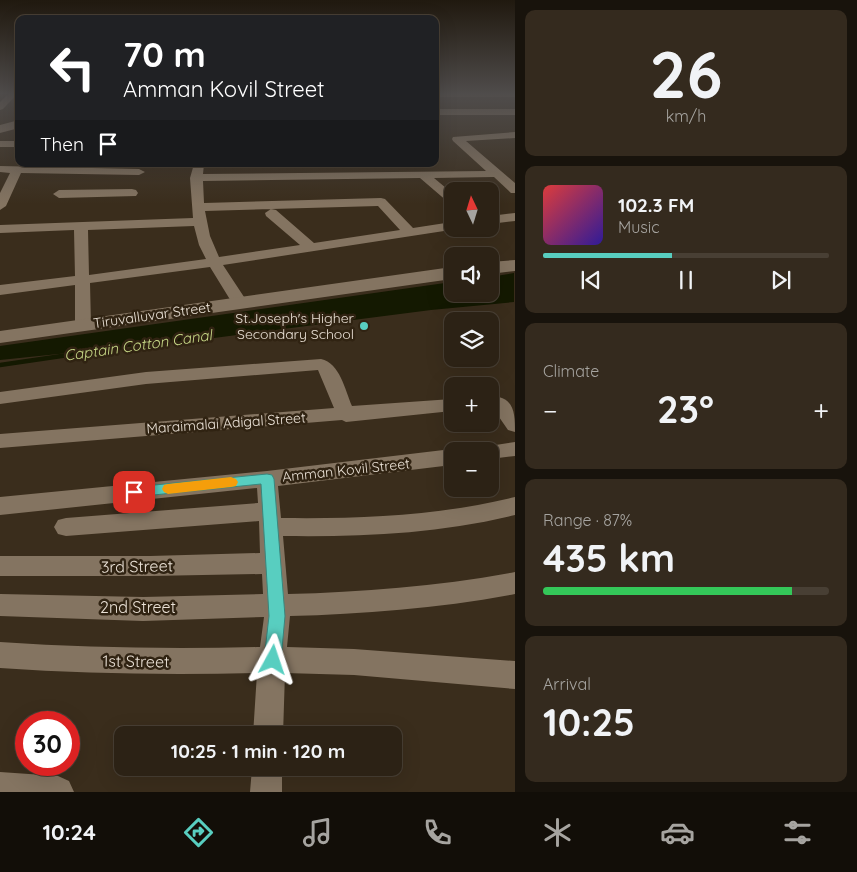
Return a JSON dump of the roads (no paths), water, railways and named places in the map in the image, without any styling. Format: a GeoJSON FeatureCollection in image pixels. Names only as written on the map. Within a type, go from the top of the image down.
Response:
{"type":"FeatureCollection","features":[{"type":"Feature","properties":{"kind":"street"},"geometry":{"type":"LineString","coordinates":[[451,130],[457,138],[514,190]]}},
{"type":"Feature","properties":{"kind":"street"},"geometry":{"type":"LineString","coordinates":[[457,138],[514,135]]}},
{"type":"Feature","properties":{"kind":"street"},"geometry":{"type":"LineString","coordinates":[[0,144],[15,144]]}},
{"type":"Feature","properties":{"kind":"street"},"geometry":{"type":"LineString","coordinates":[[0,169],[57,167],[140,168],[123,224]]}},
{"type":"Feature","properties":{"kind":"street"},"geometry":{"type":"LineString","coordinates":[[198,167],[196,178],[200,222],[206,243],[215,262],[240,303]]}},
{"type":"Feature","properties":{"kind":"street"},"geometry":{"type":"LineString","coordinates":[[266,167],[267,177]]}},
{"type":"Feature","properties":{"kind":"street"},"geometry":{"type":"LineString","coordinates":[[387,167],[394,177]]}},
{"type":"Feature","properties":{"kind":"street"},"geometry":{"type":"LineString","coordinates":[[2,200],[17,169]]}},
{"type":"Feature","properties":{"kind":"street"},"geometry":{"type":"LineString","coordinates":[[424,176],[444,192]]}},
{"type":"Feature","properties":{"kind":"street"},"geometry":{"type":"LineString","coordinates":[[196,178],[424,176],[514,178]]}},
{"type":"Feature","properties":{"kind":"street"},"geometry":{"type":"LineString","coordinates":[[360,177],[410,232]]}},
{"type":"Feature","properties":{"kind":"street"},"geometry":{"type":"LineString","coordinates":[[59,194],[132,193]]}},
{"type":"Feature","properties":{"kind":"street"},"geometry":{"type":"LineString","coordinates":[[199,207],[381,202]]}},
{"type":"Feature","properties":{"kind":"street"},"geometry":{"type":"LineString","coordinates":[[271,213],[310,246]]}},
{"type":"Feature","properties":{"kind":"street"},"geometry":{"type":"LineString","coordinates":[[499,218],[514,216]]}},
{"type":"Feature","properties":{"kind":"street"},"geometry":{"type":"LineString","coordinates":[[0,229],[200,222]]}},
{"type":"Feature","properties":{"kind":"street"},"geometry":{"type":"LineString","coordinates":[[81,226],[83,325]]}},
{"type":"Feature","properties":{"kind":"street"},"geometry":{"type":"LineString","coordinates":[[0,290],[215,262],[310,246],[444,227]]}},
{"type":"Feature","properties":{"kind":"street"},"geometry":{"type":"LineString","coordinates":[[499,267],[514,265]]}},
{"type":"Feature","properties":{"kind":"street","name":"Tiruvalluvar Street"},"geometry":{"type":"LineString","coordinates":[[0,337],[444,275]]}},
{"type":"Feature","properties":{"kind":"street"},"geometry":{"type":"LineString","coordinates":[[0,398],[146,378],[321,364],[327,368],[346,415]]}},
{"type":"Feature","properties":{"kind":"street"},"geometry":{"type":"LineString","coordinates":[[501,403],[514,425]]}},
{"type":"Feature","properties":{"kind":"street","name":"Maraimalai Adigal Street"},"geometry":{"type":"LineString","coordinates":[[0,442],[444,406]]}},
{"type":"Feature","properties":{"kind":"street"},"geometry":{"type":"LineString","coordinates":[[499,451],[514,449]]}},
{"type":"Feature","properties":{"kind":"street","name":"Amman Kovil Street"},"geometry":{"type":"LineString","coordinates":[[0,506],[267,479],[444,458]]}},
{"type":"Feature","properties":{"kind":"street"},"geometry":{"type":"LineString","coordinates":[[267,479],[276,604],[269,726]]}},
{"type":"Feature","properties":{"kind":"street"},"geometry":{"type":"LineString","coordinates":[[66,527],[270,519],[338,528],[434,522],[487,513],[514,506]]}},
{"type":"Feature","properties":{"kind":"street","name":"3rd Street"},"geometry":{"type":"LineString","coordinates":[[0,566],[150,566],[273,563]]}},
{"type":"Feature","properties":{"kind":"street","name":"2nd Street"},"geometry":{"type":"LineString","coordinates":[[0,605],[143,609],[326,604],[467,591],[514,583]]}},
{"type":"Feature","properties":{"kind":"street","name":"1st Street"},"geometry":{"type":"LineString","coordinates":[[0,655],[162,662],[273,660],[354,662],[514,675]]}},
{"type":"Feature","properties":{"kind":"street"},"geometry":{"type":"LineString","coordinates":[[266,792],[267,776]]}},
{"type":"Feature","properties":{"kind":"street"},"geometry":{"type":"LineString","coordinates":[[0,788],[58,792]]}},
{"type":"Feature","properties":{"kind":"water"},"geometry":{"type":"Polygon","coordinates":[[[514,273],[514,302],[431,310],[214,338],[0,360],[0,346],[444,283],[444,302],[499,302],[499,276],[514,273]]]}},
{"type":"Feature","properties":{"kind":"waterway","name":"Captain Cotton Canal"},"geometry":{"type":"LineString","coordinates":[[0,365],[123,347]]}},
{"type":"Feature","properties":{"kind":"place","name":"St.Joseph's Higher Secondary School"},"geometry":{"type":"Point","coordinates":[364,326]}}]}
